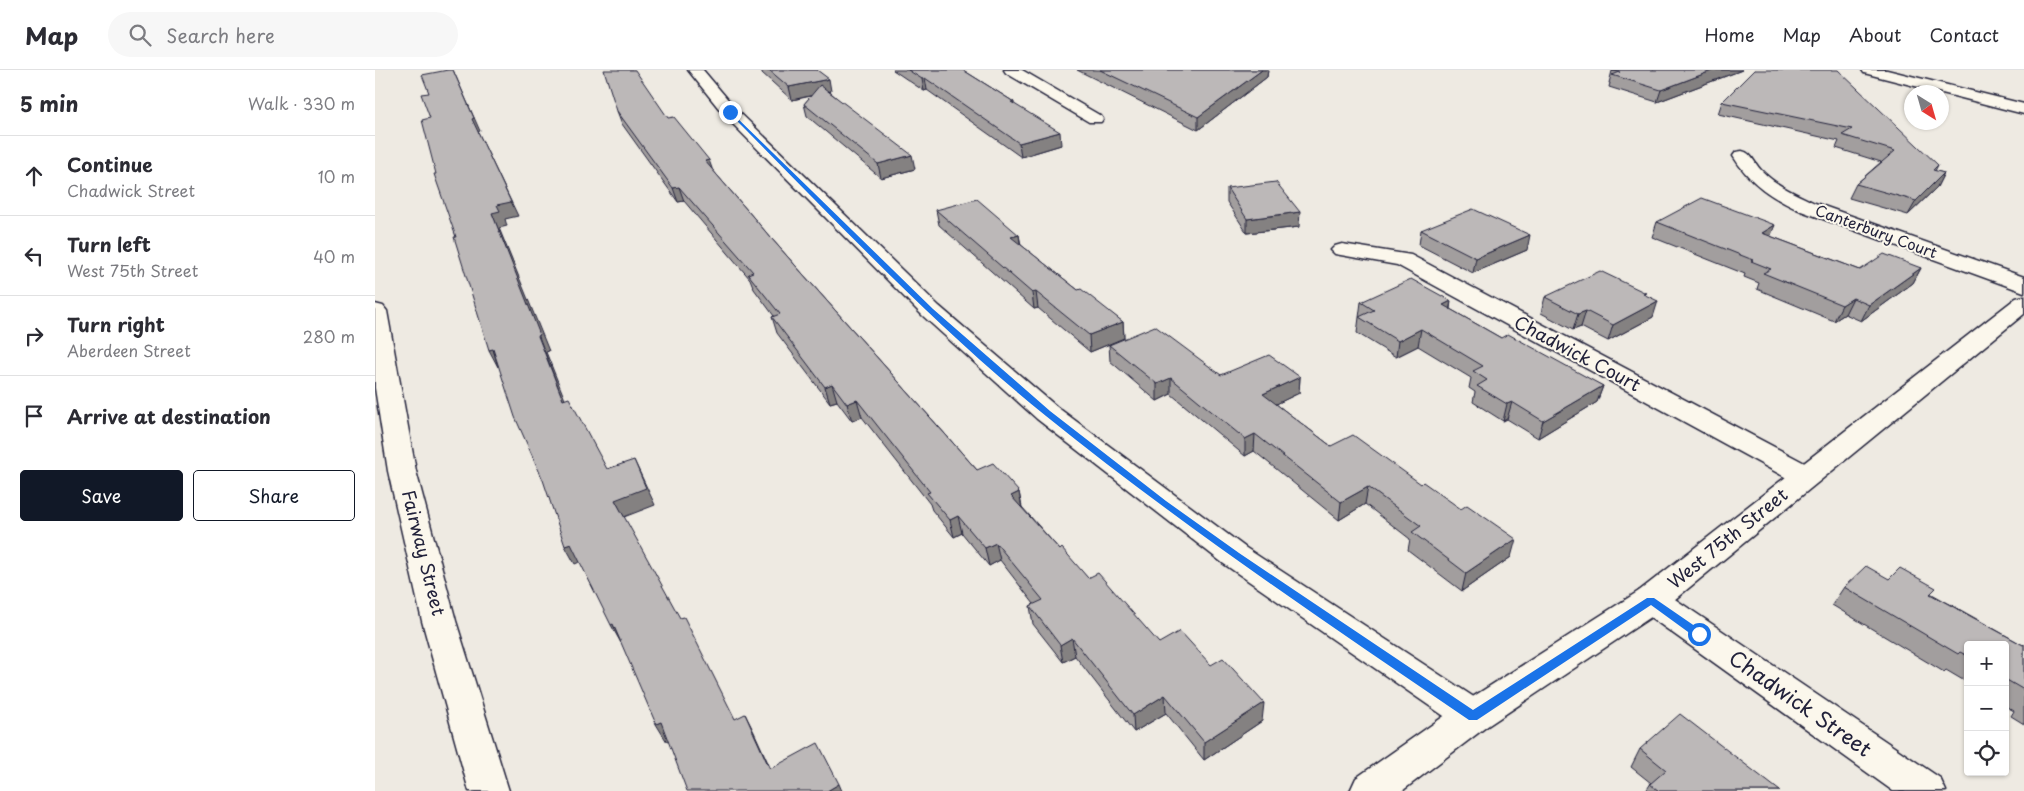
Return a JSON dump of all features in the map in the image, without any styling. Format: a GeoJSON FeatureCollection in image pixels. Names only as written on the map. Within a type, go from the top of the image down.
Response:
{"type":"FeatureCollection","features":[{"type":"Feature","properties":{"kind":"street"},"geometry":{"type":"LineString","coordinates":[[695,70],[730,112],[931,311],[1047,413],[1235,556],[1473,716]]}},
{"type":"Feature","properties":{"kind":"street"},"geometry":{"type":"LineString","coordinates":[[1011,70],[1095,118]]}},
{"type":"Feature","properties":{"kind":"street"},"geometry":{"type":"LineString","coordinates":[[1869,70],[2024,108]]}},
{"type":"Feature","properties":{"kind":"street","name":"Canterbury Court"},"geometry":{"type":"LineString","coordinates":[[1742,156],[1749,170],[1759,180],[1779,193],[1808,207],[2024,285]]}},
{"type":"Feature","properties":{"kind":"street","name":"Chadwick Court"},"geometry":{"type":"LineString","coordinates":[[1343,250],[1403,260],[1806,476]]}},
{"type":"Feature","properties":{"kind":"street","name":"West 75th Street"},"geometry":{"type":"LineString","coordinates":[[1370,791],[1473,716],[1651,600],[2024,303]]}},
{"type":"Feature","properties":{"kind":"street","name":"Fairway Street"},"geometry":{"type":"LineString","coordinates":[[375,311],[402,472],[439,621],[489,791]]}},
{"type":"Feature","properties":{"kind":"street","name":"Chadwick Street"},"geometry":{"type":"LineString","coordinates":[[1651,600],[1926,791]]}},
{"type":"Feature","properties":{"kind":"building"},"geometry":{"type":"Polygon","coordinates":[[[453,70],[474,118],[472,119],[511,202],[497,205],[500,211],[492,213],[540,335],[538,336],[563,400],[569,398],[607,469],[634,460],[646,488],[615,500],[680,618],[684,617],[735,719],[745,714],[770,769],[818,743],[839,784],[827,791],[687,791],[661,722],[656,724],[613,624],[611,625],[571,544],[565,546],[543,480],[515,417],[493,349],[489,350],[454,237],[456,237],[434,174],[436,174],[422,120],[430,118],[421,94],[429,93],[422,75],[453,70]]]}},
{"type":"Feature","properties":{"kind":"building"},"geometry":{"type":"Polygon","coordinates":[[[604,70],[635,70],[668,118],[674,117],[709,160],[705,161],[771,238],[977,470],[993,463],[1019,492],[1011,496],[1060,550],[1062,548],[1088,578],[1098,573],[1159,643],[1180,631],[1211,665],[1223,658],[1264,703],[1204,742],[1165,695],[1133,715],[1072,638],[1060,645],[1030,606],[1043,600],[996,543],[985,548],[958,516],[950,520],[927,493],[930,492],[857,400],[847,404],[832,384],[825,387],[772,317],[780,314],[748,274],[753,272],[679,187],[673,188],[617,111],[604,70]]]}},
{"type":"Feature","properties":{"kind":"building"},"geometry":{"type":"Polygon","coordinates":[[[769,70],[817,70],[829,79],[789,87],[769,70]]]}},
{"type":"Feature","properties":{"kind":"building"},"geometry":{"type":"Polygon","coordinates":[[[908,70],[963,70],[1060,132],[1019,143],[925,78],[922,79],[908,70]]]}},
{"type":"Feature","properties":{"kind":"building"},"geometry":{"type":"Polygon","coordinates":[[[1100,70],[1262,70],[1198,117],[1100,70]]]}},
{"type":"Feature","properties":{"kind":"building"},"geometry":{"type":"Polygon","coordinates":[[[1714,70],[1661,90],[1612,75],[1620,72],[1612,71],[1714,70]]]}},
{"type":"Feature","properties":{"kind":"building"},"geometry":{"type":"Polygon","coordinates":[[[1754,70],[1838,70],[1938,165],[1933,170],[1944,173],[1916,201],[1856,184],[1895,151],[1842,135],[1852,129],[1722,102],[1754,70]]]}},
{"type":"Feature","properties":{"kind":"building"},"geometry":{"type":"Polygon","coordinates":[[[820,85],[912,155],[878,164],[804,104],[820,85]]]}},
{"type":"Feature","properties":{"kind":"building"},"geometry":{"type":"Polygon","coordinates":[[[1276,182],[1300,212],[1247,219],[1227,188],[1276,182]]]}},
{"type":"Feature","properties":{"kind":"building"},"geometry":{"type":"Polygon","coordinates":[[[1702,198],[1775,225],[1762,233],[1860,270],[1884,254],[1921,268],[1869,305],[1853,298],[1842,305],[1763,273],[1771,269],[1751,261],[1753,260],[1657,222],[1702,198]]]}},
{"type":"Feature","properties":{"kind":"building"},"geometry":{"type":"Polygon","coordinates":[[[977,199],[1019,235],[1011,237],[1078,290],[1081,289],[1123,322],[1089,335],[1036,292],[1032,293],[936,210],[977,199]]]}},
{"type":"Feature","properties":{"kind":"building"},"geometry":{"type":"Polygon","coordinates":[[[1473,209],[1530,235],[1476,258],[1421,230],[1473,209]]]}},
{"type":"Feature","properties":{"kind":"building"},"geometry":{"type":"Polygon","coordinates":[[[1600,271],[1646,293],[1643,294],[1658,301],[1613,325],[1586,311],[1578,314],[1545,297],[1600,271]]]}},
{"type":"Feature","properties":{"kind":"building"},"geometry":{"type":"Polygon","coordinates":[[[1411,279],[1451,301],[1443,305],[1501,338],[1508,334],[1603,386],[1543,421],[1512,402],[1507,404],[1477,386],[1487,380],[1473,371],[1483,366],[1421,329],[1398,341],[1359,317],[1374,310],[1361,302],[1411,279]]]}},
{"type":"Feature","properties":{"kind":"building"},"geometry":{"type":"Polygon","coordinates":[[[1155,326],[1221,375],[1269,355],[1300,377],[1263,394],[1331,446],[1353,435],[1421,484],[1423,482],[1461,509],[1467,505],[1516,539],[1466,573],[1412,532],[1421,526],[1368,487],[1341,502],[1255,434],[1245,439],[1171,378],[1157,384],[1109,345],[1155,326]]]}},
{"type":"Feature","properties":{"kind":"building"},"geometry":{"type":"Polygon","coordinates":[[[1866,566],[1889,579],[1900,568],[1936,588],[1930,594],[2024,644],[2024,690],[2009,681],[2009,641],[1964,641],[1964,654],[1960,652],[1958,654],[1844,587],[1866,566]]]}},
{"type":"Feature","properties":{"kind":"building"},"geometry":{"type":"Polygon","coordinates":[[[1680,714],[1780,791],[1659,791],[1650,784],[1666,770],[1640,749],[1680,714]]]}},
{"type":"Feature","properties":{"kind":"route"},"geometry":{"type":"LineString","coordinates":[[730,112],[931,311],[1047,413],[1235,556],[1473,716],[1651,600],[1699,634]]}}]}
